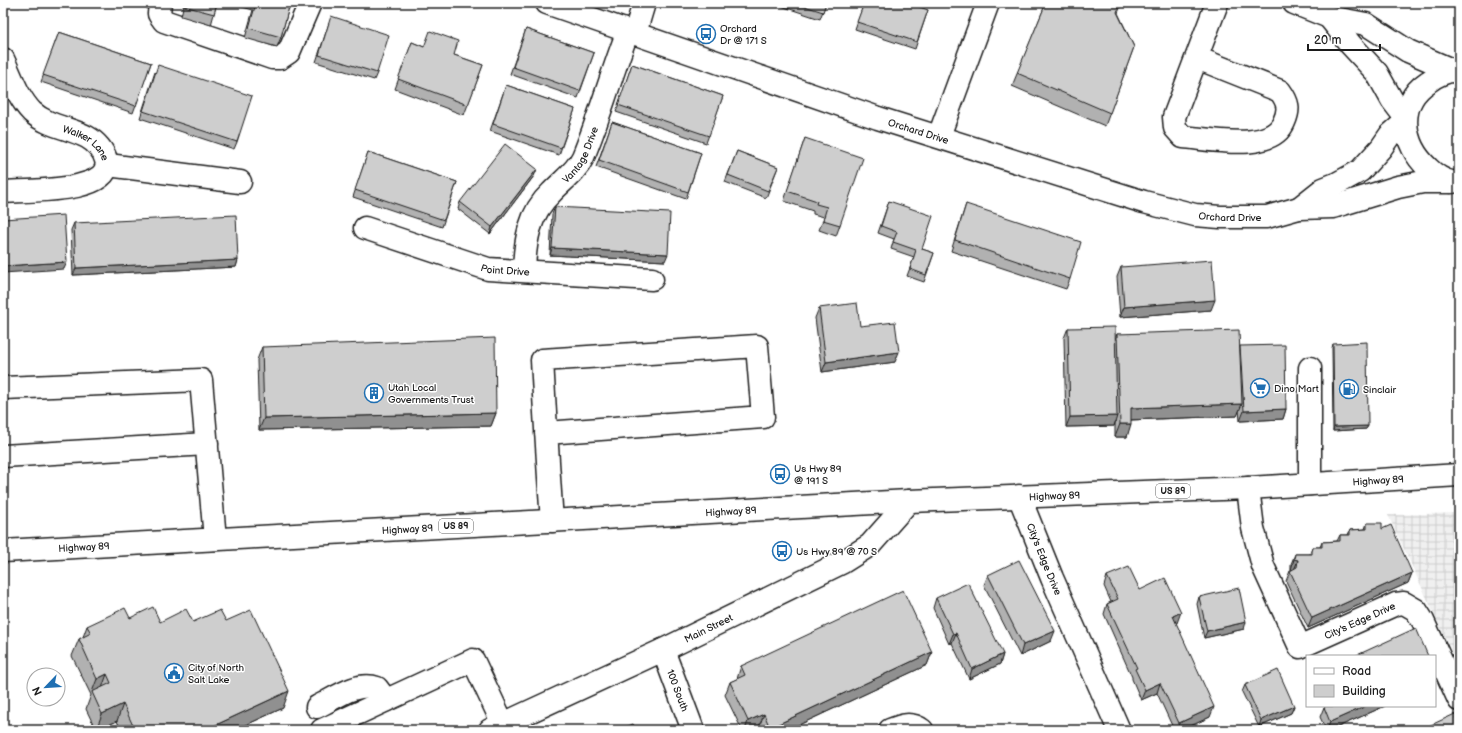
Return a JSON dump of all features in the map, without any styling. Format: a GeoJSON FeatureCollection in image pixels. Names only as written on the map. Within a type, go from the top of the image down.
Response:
{"type":"FeatureCollection","features":[{"type":"Feature","properties":{"kind":"main road"},"geometry":{"type":"LineString","coordinates":[[160,3],[159,14],[164,21],[272,58],[280,58],[289,52],[310,3]]}},
{"type":"Feature","properties":{"kind":"main road","name":"Orchard Drive"},"geometry":{"type":"LineString","coordinates":[[547,3],[878,118],[939,136],[1144,202],[1195,215],[1220,217],[1267,217],[1298,208],[1333,207],[1398,187],[1423,182],[1454,182]]}},
{"type":"Feature","properties":{"kind":"main road","name":"Vantage Drive"},"geometry":{"type":"LineString","coordinates":[[524,270],[524,250],[536,210],[550,193],[573,172],[582,157],[631,32],[644,3]]}},
{"type":"Feature","properties":{"kind":"main road"},"geometry":{"type":"LineString","coordinates":[[939,136],[988,3]]}},
{"type":"Feature","properties":{"kind":"main road"},"geometry":{"type":"LineString","coordinates":[[1196,58],[1280,90],[1286,100],[1289,111],[1282,127],[1270,136],[1252,143],[1183,137],[1175,128],[1174,117],[1196,58],[1217,3]]}},
{"type":"Feature","properties":{"kind":"main road"},"geometry":{"type":"LineString","coordinates":[[1294,3],[1329,17],[1366,24],[1408,51],[1455,71]]}},
{"type":"Feature","properties":{"kind":"main road"},"geometry":{"type":"LineString","coordinates":[[1329,17],[1377,73],[1392,100],[1405,119],[1410,142],[1415,154],[1436,176],[1454,182]]}},
{"type":"Feature","properties":{"kind":"main road","name":"Walker Lane"},"geometry":{"type":"LineString","coordinates":[[3,59],[23,101],[33,113],[47,121],[88,138],[101,149],[106,156],[108,164],[101,176],[86,184],[70,188],[3,192]]}},
{"type":"Feature","properties":{"kind":"main road"},"geometry":{"type":"LineString","coordinates":[[1405,119],[1411,100],[1424,84],[1436,76],[1455,71]]}},
{"type":"Feature","properties":{"kind":"main road","name":"Orchard Drive"},"geometry":{"type":"LineString","coordinates":[[1298,208],[1323,189],[1360,171],[1405,119]]}},
{"type":"Feature","properties":{"kind":"main road"},"geometry":{"type":"LineString","coordinates":[[108,164],[240,182]]}},
{"type":"Feature","properties":{"kind":"main road","name":"Point Drive"},"geometry":{"type":"LineString","coordinates":[[365,228],[471,265],[488,269],[652,279]]}},
{"type":"Feature","properties":{"kind":"main road"},"geometry":{"type":"LineString","coordinates":[[546,433],[763,417],[757,346],[542,360],[546,433],[552,521]]}},
{"type":"Feature","properties":{"kind":"main road"},"geometry":{"type":"LineString","coordinates":[[1310,368],[1310,484]]}},
{"type":"Feature","properties":{"kind":"main road"},"geometry":{"type":"LineString","coordinates":[[3,388],[201,380],[215,540]]}},
{"type":"Feature","properties":{"kind":"main road"},"geometry":{"type":"LineString","coordinates":[[3,456],[206,444]]}},
{"type":"Feature","properties":{"kind":"main road","name":"Highway 89"},"geometry":{"type":"LineString","coordinates":[[3,551],[909,501],[1248,488],[1459,475]]}},
{"type":"Feature","properties":{"kind":"main road","name":"City's Edge Drive"},"geometry":{"type":"LineString","coordinates":[[1248,488],[1253,528],[1263,566],[1300,647],[1396,604],[1404,603],[1416,610],[1423,621],[1459,700]]}},
{"type":"Feature","properties":{"kind":"main road","name":"City's Edge Drive"},"geometry":{"type":"LineString","coordinates":[[1019,496],[1052,578],[1120,730]]}},
{"type":"Feature","properties":{"kind":"main road","name":"Main Street"},"geometry":{"type":"LineString","coordinates":[[496,727],[663,650],[827,571],[870,545],[909,501]]}},
{"type":"Feature","properties":{"kind":"main road","name":"100 South"},"geometry":{"type":"LineString","coordinates":[[663,650],[693,730]]}},
{"type":"Feature","properties":{"kind":"main road"},"geometry":{"type":"LineString","coordinates":[[322,730],[473,660],[496,727]]}},
{"type":"Feature","properties":{"kind":"main road"},"geometry":{"type":"LineString","coordinates":[[317,707],[356,688],[367,686],[377,688],[386,700]]}},
{"type":"Feature","properties":{"kind":"main road"},"geometry":{"type":"LineString","coordinates":[[890,730],[899,726],[912,724],[922,730]]}},
{"type":"Feature","properties":{"kind":"shaded area"},"geometry":{"type":"Polygon","coordinates":[[[1459,513],[1459,667],[1388,515],[1459,513]]]}},
{"type":"Feature","properties":{"kind":"building"},"geometry":{"type":"Polygon","coordinates":[[[185,3],[217,3],[214,14],[184,6],[185,3]]]}},
{"type":"Feature","properties":{"kind":"building"},"geometry":{"type":"Polygon","coordinates":[[[256,3],[290,3],[281,37],[249,28],[256,3]]]}},
{"type":"Feature","properties":{"kind":"building"},"geometry":{"type":"Polygon","coordinates":[[[795,3],[826,3],[823,12],[795,3]]]}},
{"type":"Feature","properties":{"kind":"building"},"geometry":{"type":"Polygon","coordinates":[[[864,3],[909,3],[928,10],[917,42],[857,22],[864,3]]]}},
{"type":"Feature","properties":{"kind":"building"},"geometry":{"type":"Polygon","coordinates":[[[1046,3],[1121,3],[1117,12],[1134,47],[1110,113],[1017,73],[1046,3]]]}},
{"type":"Feature","properties":{"kind":"building"},"geometry":{"type":"Polygon","coordinates":[[[331,16],[389,35],[377,73],[319,55],[331,16]]]}},
{"type":"Feature","properties":{"kind":"building"},"geometry":{"type":"Polygon","coordinates":[[[526,29],[594,53],[580,91],[513,67],[526,29]]]}},
{"type":"Feature","properties":{"kind":"building"},"geometry":{"type":"Polygon","coordinates":[[[430,31],[458,41],[454,55],[483,65],[468,105],[398,79],[412,42],[424,47],[430,31]]]}},
{"type":"Feature","properties":{"kind":"building"},"geometry":{"type":"Polygon","coordinates":[[[59,32],[151,63],[136,106],[43,75],[59,32]]]}},
{"type":"Feature","properties":{"kind":"building"},"geometry":{"type":"Polygon","coordinates":[[[632,64],[723,96],[709,136],[618,105],[632,64]]]}},
{"type":"Feature","properties":{"kind":"building"},"geometry":{"type":"Polygon","coordinates":[[[158,65],[252,96],[237,142],[143,111],[158,65]]]}},
{"type":"Feature","properties":{"kind":"building"},"geometry":{"type":"Polygon","coordinates":[[[506,85],[575,109],[561,148],[493,124],[506,85]]]}},
{"type":"Feature","properties":{"kind":"building"},"geometry":{"type":"Polygon","coordinates":[[[612,122],[701,153],[688,192],[599,160],[612,122]]]}},
{"type":"Feature","properties":{"kind":"building"},"geometry":{"type":"Polygon","coordinates":[[[805,138],[863,158],[840,225],[823,220],[827,207],[816,204],[817,201],[787,191],[805,138]]]}},
{"type":"Feature","properties":{"kind":"building"},"geometry":{"type":"Polygon","coordinates":[[[505,144],[537,169],[492,227],[460,202],[505,144]]]}},
{"type":"Feature","properties":{"kind":"building"},"geometry":{"type":"Polygon","coordinates":[[[737,151],[778,167],[768,191],[728,175],[737,151]]]}},
{"type":"Feature","properties":{"kind":"building"},"geometry":{"type":"Polygon","coordinates":[[[368,152],[457,182],[444,220],[355,190],[368,152]]]}},
{"type":"Feature","properties":{"kind":"building"},"geometry":{"type":"Polygon","coordinates":[[[889,201],[933,216],[922,249],[934,253],[926,275],[910,269],[916,250],[893,242],[897,232],[881,226],[889,201]]]}},
{"type":"Feature","properties":{"kind":"building"},"geometry":{"type":"Polygon","coordinates":[[[966,204],[1081,242],[1070,279],[955,240],[966,204]]]}},
{"type":"Feature","properties":{"kind":"building"},"geometry":{"type":"Polygon","coordinates":[[[555,207],[670,213],[668,254],[552,248],[555,207]]]}},
{"type":"Feature","properties":{"kind":"building"},"geometry":{"type":"Polygon","coordinates":[[[64,215],[67,262],[3,266],[3,219],[64,215]]]}},
{"type":"Feature","properties":{"kind":"building"},"geometry":{"type":"Polygon","coordinates":[[[236,215],[238,260],[76,268],[74,223],[236,215]]]}},
{"type":"Feature","properties":{"kind":"building"},"geometry":{"type":"Polygon","coordinates":[[[1212,260],[1215,300],[1124,307],[1121,267],[1212,260]]]}},
{"type":"Feature","properties":{"kind":"building"},"geometry":{"type":"Polygon","coordinates":[[[857,303],[860,326],[895,322],[899,352],[826,362],[819,308],[857,303]]]}},
{"type":"Feature","properties":{"kind":"building"},"geometry":{"type":"Polygon","coordinates":[[[1115,327],[1117,416],[1070,417],[1068,328],[1115,327]]]}},
{"type":"Feature","properties":{"kind":"building"},"geometry":{"type":"Polygon","coordinates":[[[1239,330],[1242,404],[1131,408],[1131,424],[1120,424],[1117,334],[1239,330]]]}},
{"type":"Feature","properties":{"kind":"building","name":"Utah Local Governments Trust"},"geometry":{"type":"Polygon","coordinates":[[[495,338],[496,413],[264,418],[262,347],[495,338]]]}},
{"type":"Feature","properties":{"kind":"building","name":"Sinclair"},"geometry":{"type":"Polygon","coordinates":[[[1367,342],[1368,426],[1334,427],[1333,344],[1367,342]]]}},
{"type":"Feature","properties":{"kind":"building","name":"Dino Mart"},"geometry":{"type":"Polygon","coordinates":[[[1285,345],[1286,409],[1244,411],[1240,346],[1285,345]]]}},
{"type":"Feature","properties":{"kind":"building"},"geometry":{"type":"Polygon","coordinates":[[[1367,523],[1382,523],[1382,529],[1391,525],[1412,573],[1312,618],[1290,571],[1297,567],[1298,560],[1294,559],[1295,554],[1312,554],[1312,547],[1322,547],[1322,542],[1340,541],[1340,535],[1350,535],[1350,530],[1367,529],[1367,523]]]}},
{"type":"Feature","properties":{"kind":"building"},"geometry":{"type":"Polygon","coordinates":[[[1019,560],[1055,631],[1023,645],[988,575],[1019,560]]]}},
{"type":"Feature","properties":{"kind":"building"},"geometry":{"type":"Polygon","coordinates":[[[1129,567],[1140,590],[1165,578],[1181,612],[1173,616],[1214,707],[1179,723],[1160,683],[1145,690],[1135,669],[1137,668],[1107,604],[1118,599],[1107,576],[1129,567]]]}},
{"type":"Feature","properties":{"kind":"building"},"geometry":{"type":"Polygon","coordinates":[[[968,583],[1003,654],[972,669],[956,633],[953,634],[936,598],[968,583]]]}},
{"type":"Feature","properties":{"kind":"building"},"geometry":{"type":"Polygon","coordinates":[[[1239,588],[1246,622],[1207,631],[1199,597],[1239,588]]]}},
{"type":"Feature","properties":{"kind":"building"},"geometry":{"type":"Polygon","coordinates":[[[903,590],[932,652],[770,728],[764,714],[748,721],[730,682],[745,675],[741,666],[903,590]]]}},
{"type":"Feature","properties":{"kind":"building","name":"City of North Salt Lake"},"geometry":{"type":"Polygon","coordinates":[[[153,607],[160,622],[186,609],[193,622],[220,610],[226,621],[251,610],[289,691],[205,730],[135,730],[123,704],[102,714],[92,692],[111,683],[107,674],[97,679],[79,639],[91,633],[87,626],[125,608],[130,618],[153,607]]]}},
{"type":"Feature","properties":{"kind":"building"},"geometry":{"type":"Polygon","coordinates":[[[1416,628],[1428,655],[1357,655],[1416,628]]]}},
{"type":"Feature","properties":{"kind":"building"},"geometry":{"type":"Polygon","coordinates":[[[1278,670],[1294,706],[1261,720],[1245,685],[1278,670]]]}},
{"type":"Feature","properties":{"kind":"building"},"geometry":{"type":"Polygon","coordinates":[[[1324,707],[1364,707],[1330,722],[1324,707]]]}},
{"type":"Feature","properties":{"kind":"building"},"geometry":{"type":"Polygon","coordinates":[[[1455,714],[1459,723],[1459,730],[1420,730],[1455,714]]]}},
{"type":"Feature","properties":{"kind":"building"},"geometry":{"type":"Polygon","coordinates":[[[633,724],[636,730],[619,730],[633,724]]]}},
{"type":"Feature","properties":{"kind":"place","name":"Orchard Dr @ 171 S"},"geometry":{"type":"Point","coordinates":[706,34]}},
{"type":"Feature","properties":{"kind":"place","name":"Dino Mart"},"geometry":{"type":"Point","coordinates":[1260,388]}},
{"type":"Feature","properties":{"kind":"place","name":"Sinclair"},"geometry":{"type":"Point","coordinates":[1349,389]}},
{"type":"Feature","properties":{"kind":"place","name":"Utah Local Governments Trust"},"geometry":{"type":"Point","coordinates":[374,393]}},
{"type":"Feature","properties":{"kind":"place","name":"Us Hwy 89 @ 191 S"},"geometry":{"type":"Point","coordinates":[780,474]}},
{"type":"Feature","properties":{"kind":"place","name":"Us Hwy 89 @ 70 S"},"geometry":{"type":"Point","coordinates":[782,551]}},
{"type":"Feature","properties":{"kind":"place","name":"City of North Salt Lake"},"geometry":{"type":"Point","coordinates":[174,673]}}]}
